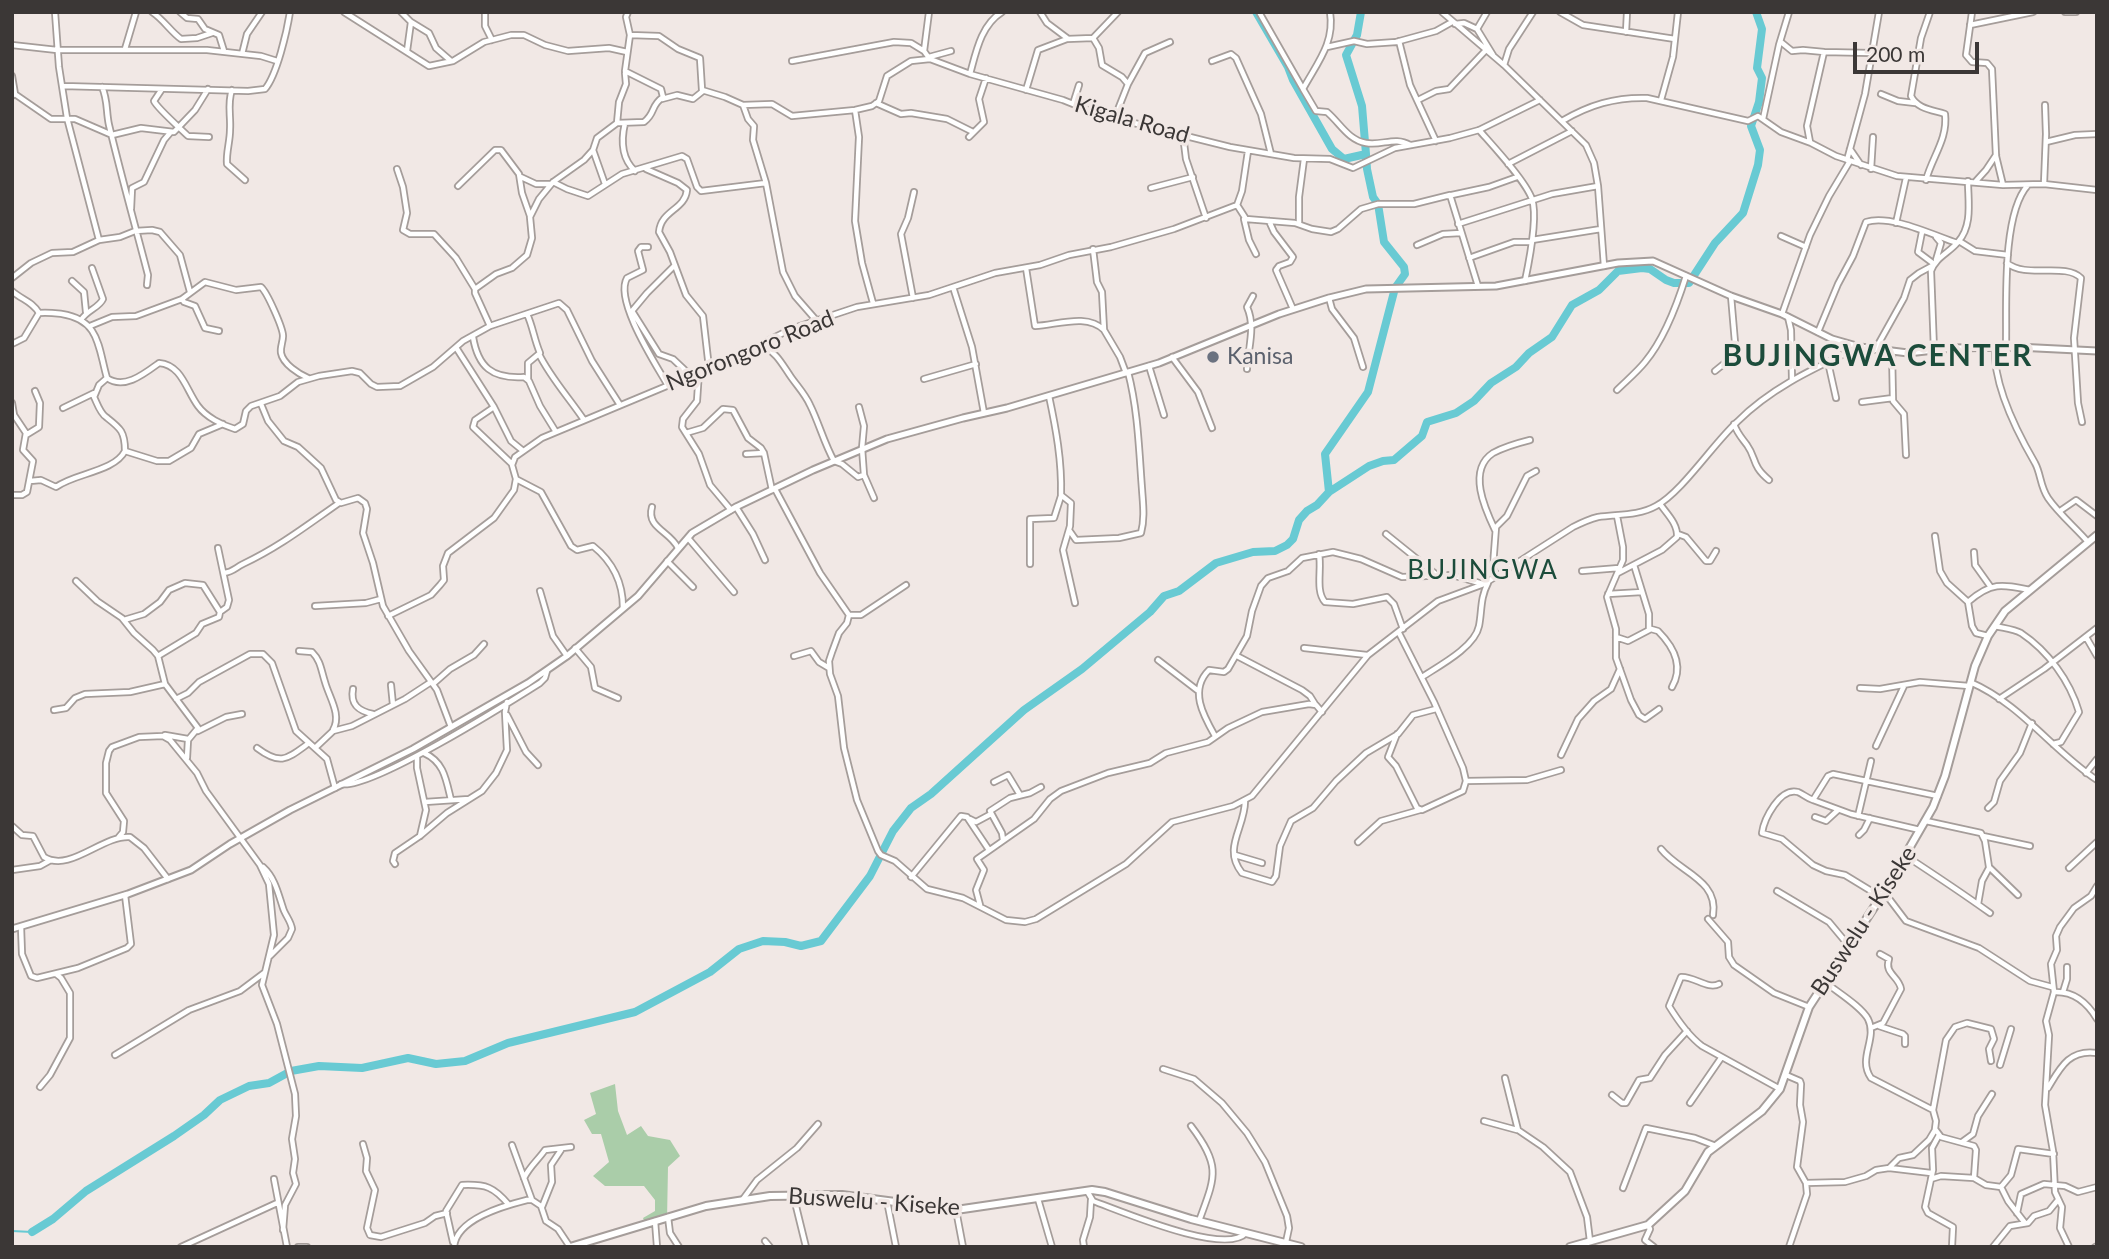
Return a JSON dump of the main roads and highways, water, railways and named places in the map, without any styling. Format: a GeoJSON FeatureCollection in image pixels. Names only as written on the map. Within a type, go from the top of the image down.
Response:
{"type":"FeatureCollection","features":[{"type":"Feature","properties":{"kind":"main road","name":"Buswelu - Kiseke"},"geometry":{"type":"LineString","coordinates":[[1570,1247],[1648,1225],[1685,1191],[1702,1159],[1762,1111],[1780,1089],[1809,1007],[1883,895],[1938,796],[1987,636],[2005,611],[2097,535]]}},
{"type":"Feature","properties":{"kind":"main road","name":"Buswelu - Kiseke"},"geometry":{"type":"LineString","coordinates":[[570,1247],[668,1216],[743,1199],[793,1194],[842,1195],[956,1210],[1087,1191],[1105,1192],[1199,1221],[1300,1247]]}},
{"type":"Feature","properties":{"kind":"waterway"},"geometry":{"type":"LineString","coordinates":[[1256,12],[1332,149],[1344,159],[1366,154],[1384,242],[1404,267],[1405,274],[1395,288],[1368,392],[1325,454],[1329,492]]}},
{"type":"Feature","properties":{"kind":"waterway"},"geometry":{"type":"LineString","coordinates":[[1361,12],[1357,35],[1346,55],[1362,106],[1366,154]]}},
{"type":"Feature","properties":{"kind":"waterway"},"geometry":{"type":"LineString","coordinates":[[32,1232],[53,1219],[86,1191],[204,1115],[220,1100],[249,1086],[269,1083],[291,1071],[319,1066],[362,1068],[408,1058],[436,1064],[465,1061],[508,1043],[635,1012],[710,972],[739,949],[763,941],[801,946],[821,941],[870,876],[893,831],[911,808],[931,794],[1024,710],[1082,669],[1150,612],[1164,596],[1179,591],[1216,563],[1253,552],[1275,551],[1287,545],[1293,539],[1299,520],[1329,492],[1369,466],[1394,460],[1422,436],[1427,422],[1456,413],[1474,401],[1491,383],[1516,367],[1529,353],[1552,337],[1572,305],[1599,290],[1618,271],[1650,269],[1674,283],[1689,283],[1715,243],[1743,213],[1758,165],[1760,150],[1751,126],[1759,102],[1762,78],[1757,68],[1762,29],[1756,12]]}},
{"type":"Feature","properties":{"kind":"waterway"},"geometry":{"type":"LineString","coordinates":[[12,1231],[32,1232]]}},
{"type":"Feature","properties":{"kind":"place","name":"Kanisa"},"geometry":{"type":"Point","coordinates":[1213,357]}},
{"type":"Feature","properties":{"kind":"district","name":"BUJINGWA CENTER"},"geometry":{"type":"Point","coordinates":[1878,356]}},
{"type":"Feature","properties":{"kind":"district","name":"BUJINGWA"},"geometry":{"type":"Point","coordinates":[1483,571]}}]}
